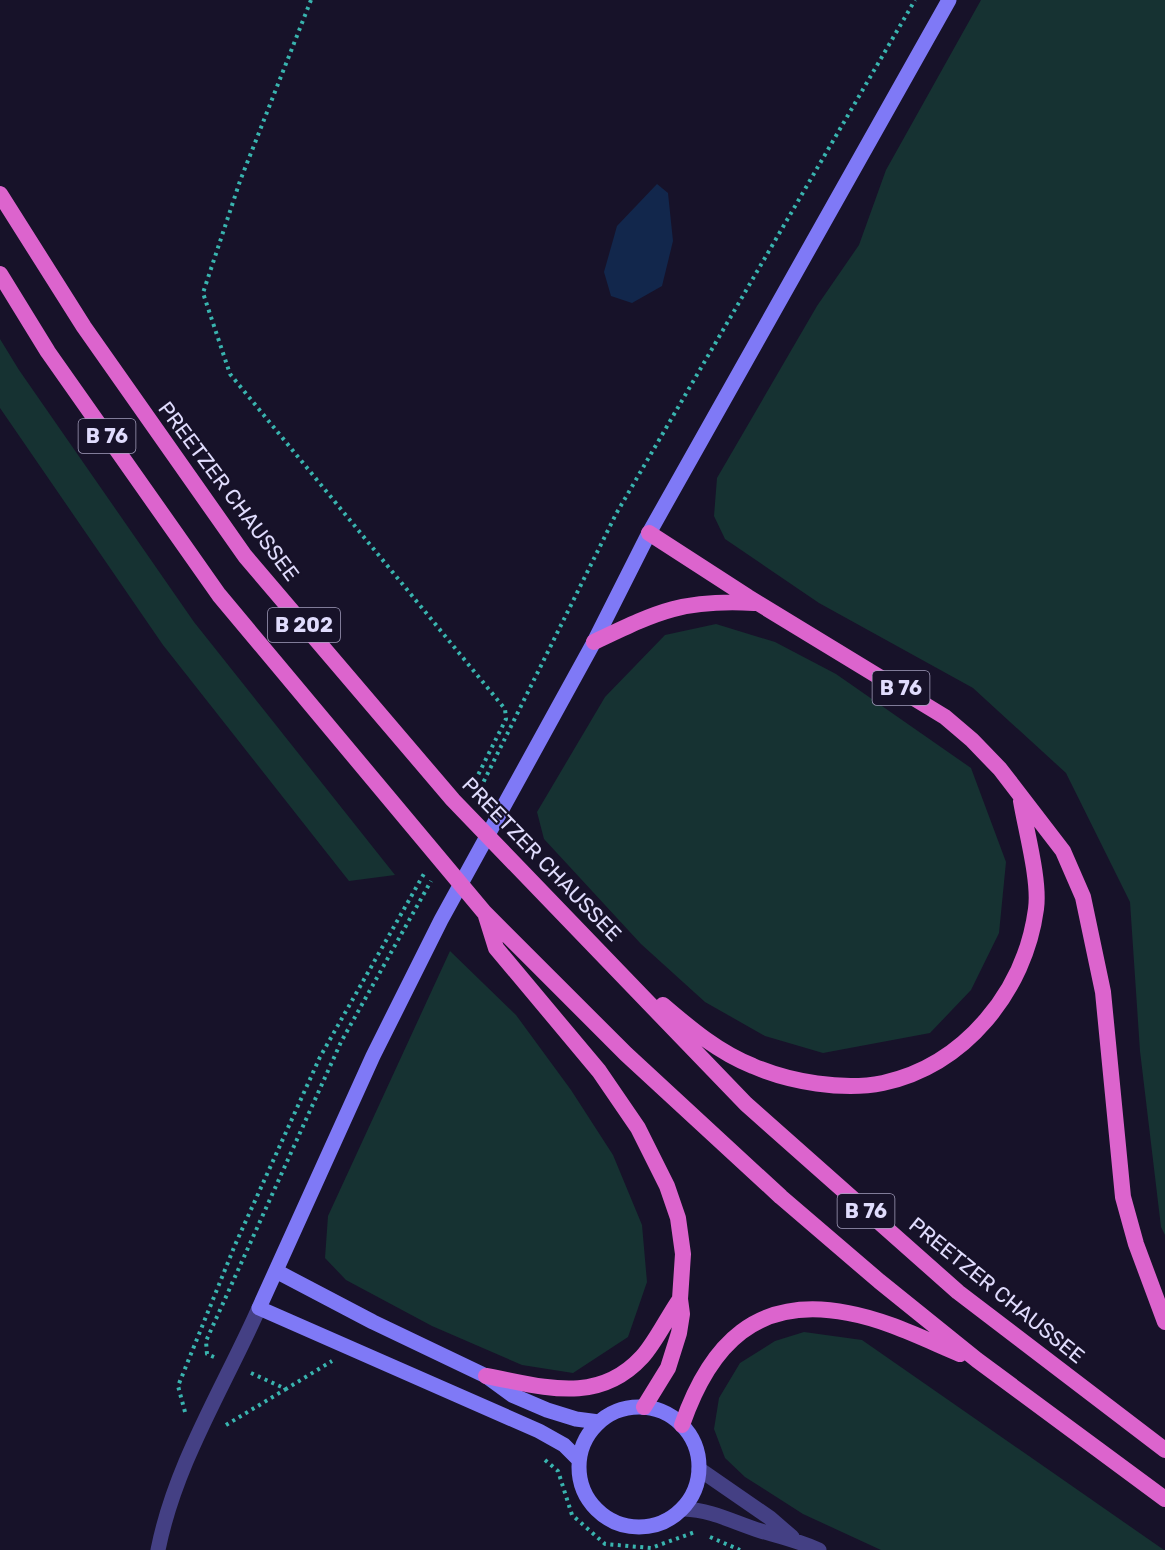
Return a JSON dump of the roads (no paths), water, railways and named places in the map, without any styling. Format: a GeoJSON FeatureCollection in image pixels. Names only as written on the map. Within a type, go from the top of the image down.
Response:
{"type":"FeatureCollection","features":[{"type":"Feature","properties":{"kind":"highway","name":"PREETZER CHAUSSEE"},"geometry":{"type":"LineString","coordinates":[[0,194],[84,327],[245,556],[461,797],[511,861],[746,1104],[958,1292],[1165,1450]]}},
{"type":"Feature","properties":{"kind":"highway","name":"B 76"},"geometry":{"type":"LineString","coordinates":[[0,274],[48,352],[219,595],[429,855],[626,1054],[781,1197],[977,1360],[1165,1499]]}},
{"type":"Feature","properties":{"kind":"highway","name":"B 76"},"geometry":{"type":"LineString","coordinates":[[649,533],[758,603],[945,717],[993,762],[1063,851],[1083,897],[1103,992],[1123,1197],[1136,1244],[1165,1322]]}},
{"type":"Feature","properties":{"kind":"highway","name":"B 76"},"geometry":{"type":"LineString","coordinates":[[594,642],[662,611],[690,603],[718,601],[758,603]]}},
{"type":"Feature","properties":{"kind":"highway","name":"B 76"},"geometry":{"type":"LineString","coordinates":[[592,945],[708,1043],[753,1066],[791,1078],[837,1085],[881,1083],[920,1071],[948,1054],[972,1035],[999,1007],[1013,983],[1031,938],[1036,906],[1021,800]]}},
{"type":"Feature","properties":{"kind":"highway","name":"B 76"},"geometry":{"type":"LineString","coordinates":[[484,912],[496,948],[599,1071],[638,1128],[667,1186],[678,1218],[683,1254],[680,1299],[682,1314],[675,1351],[668,1368],[644,1407]]}},
{"type":"Feature","properties":{"kind":"highway","name":"B 76"},"geometry":{"type":"LineString","coordinates":[[486,1376],[552,1388],[578,1390],[597,1385],[616,1377],[644,1355],[680,1299]]}},
{"type":"Feature","properties":{"kind":"highway","name":"B 76"},"geometry":{"type":"LineString","coordinates":[[682,1425],[691,1401],[719,1352],[746,1329],[771,1315],[795,1309],[820,1308],[850,1313],[977,1360]]}},
{"type":"Feature","properties":{"kind":"main road"},"geometry":{"type":"LineString","coordinates":[[579,1460],[564,1445],[539,1431],[259,1308],[373,1056],[441,920],[594,642],[649,533],[949,0]]}},
{"type":"Feature","properties":{"kind":"main road"},"geometry":{"type":"LineString","coordinates":[[276,1271],[373,1322],[486,1376],[512,1395],[576,1419],[599,1422]]}},
{"type":"Feature","properties":{"kind":"main road"},"geometry":{"type":"LineString","coordinates":[[644,1407],[665,1413],[682,1425],[694,1442],[699,1470],[684,1509],[656,1525],[636,1527],[617,1523],[600,1513],[587,1498],[580,1479],[579,1460],[582,1446],[599,1422],[620,1410],[644,1407]]}},
{"type":"Feature","properties":{"kind":"street"},"geometry":{"type":"LineString","coordinates":[[158,1550],[165,1516],[194,1444],[234,1366],[259,1308]]}},
{"type":"Feature","properties":{"kind":"street"},"geometry":{"type":"LineString","coordinates":[[699,1470],[770,1518],[792,1537]]}},
{"type":"Feature","properties":{"kind":"street"},"geometry":{"type":"LineString","coordinates":[[684,1509],[712,1512],[761,1531],[792,1537],[819,1550]]}},
{"type":"Feature","properties":{"kind":"water"},"geometry":{"type":"Polygon","coordinates":[[[657,184],[668,193],[673,241],[662,286],[632,303],[611,296],[604,272],[617,226],[657,184]]]}}]}
